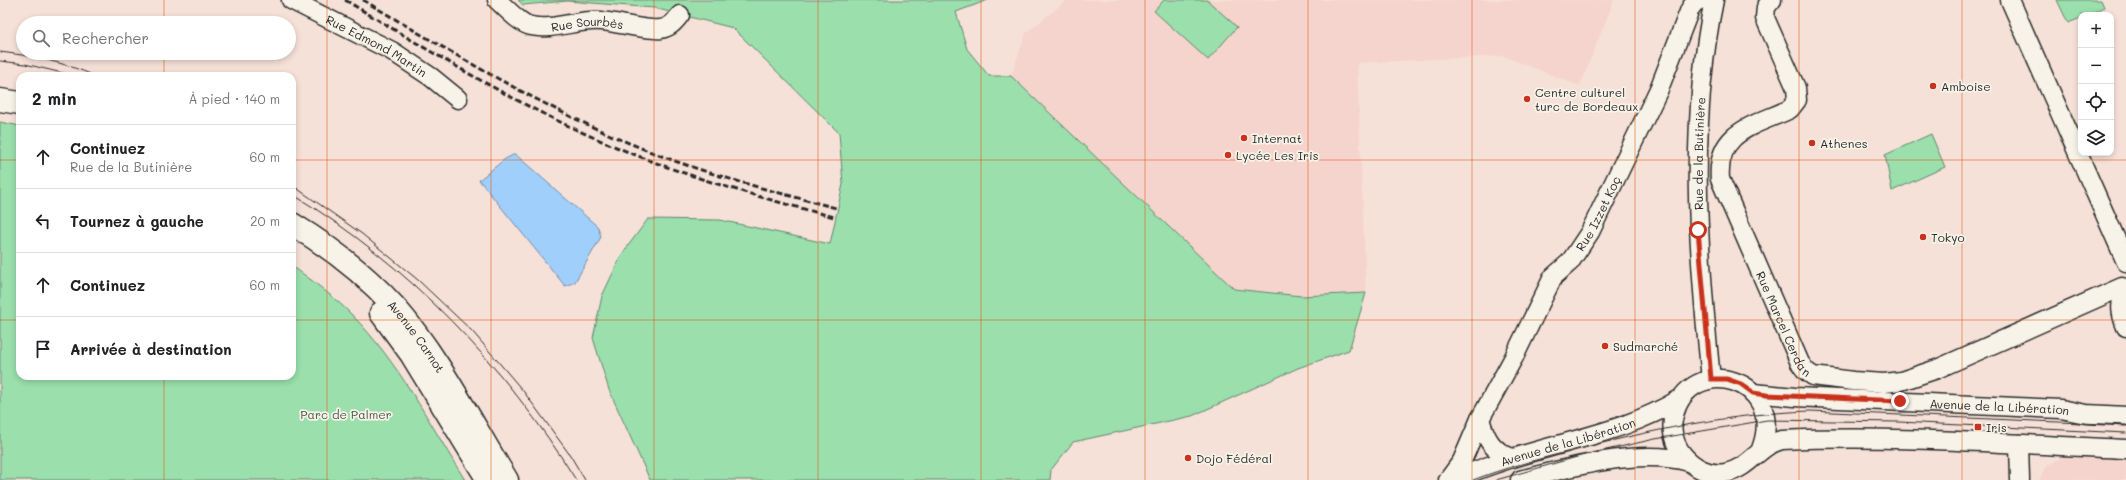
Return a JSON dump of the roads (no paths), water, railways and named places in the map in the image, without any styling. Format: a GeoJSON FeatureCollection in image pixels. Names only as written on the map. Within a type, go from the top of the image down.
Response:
{"type":"FeatureCollection","features":[{"type":"Feature","properties":{"kind":"main road"},"geometry":{"type":"LineString","coordinates":[[0,88],[16,90]]}},
{"type":"Feature","properties":{"kind":"main road"},"geometry":{"type":"LineString","coordinates":[[0,100],[16,102]]}},
{"type":"Feature","properties":{"kind":"main road","name":"Avenue Carnot"},"geometry":{"type":"LineString","coordinates":[[296,227],[341,257],[369,280],[394,307],[423,343],[507,480]]}},
{"type":"Feature","properties":{"kind":"main road","name":"Avenue Carnot"},"geometry":{"type":"LineString","coordinates":[[296,244],[360,290],[383,316],[411,354],[488,480]]}},
{"type":"Feature","properties":{"kind":"street","name":"Rue Edmond Martin"},"geometry":{"type":"LineString","coordinates":[[291,0],[392,51],[431,77],[458,99]]}},
{"type":"Feature","properties":{"kind":"street","name":"Rue Sourbès"},"geometry":{"type":"LineString","coordinates":[[497,0],[511,13],[530,26],[555,26],[580,21],[600,21],[660,29],[672,25],[680,15]]}},
{"type":"Feature","properties":{"kind":"street","name":"Rue Izzet Koç"},"geometry":{"type":"LineString","coordinates":[[1448,480],[1462,461],[1480,419],[1514,357],[1553,277],[1570,262],[1590,232],[1659,89],[1690,9],[1694,3],[1700,0]]}},
{"type":"Feature","properties":{"kind":"street","name":"Rue de la Butinière"},"geometry":{"type":"LineString","coordinates":[[1711,379],[1698,230],[1698,164],[1700,88],[1705,45],[1714,0]]}},
{"type":"Feature","properties":{"kind":"street","name":"Rue Marcel Cerdan"},"geometry":{"type":"LineString","coordinates":[[1772,0],[1766,7],[1765,18],[1796,88],[1797,100],[1790,109],[1732,138],[1722,149],[1718,164],[1720,179],[1800,363],[1806,371],[1813,376],[1853,382],[1884,383],[1901,381],[1938,369],[2124,285]]}},
{"type":"Feature","properties":{"kind":"street"},"geometry":{"type":"LineString","coordinates":[[2010,0],[2126,262]]}},
{"type":"Feature","properties":{"kind":"street"},"geometry":{"type":"LineString","coordinates":[[2124,285],[2120,303],[2120,314],[2126,327]]}},
{"type":"Feature","properties":{"kind":"street"},"geometry":{"type":"LineString","coordinates":[[1711,379],[1727,379],[1741,384],[1753,393],[1760,402],[1766,420],[1766,435],[1761,449],[1746,472],[1736,470],[1713,476],[1689,462],[1679,450],[1672,427],[1675,408],[1680,399],[1689,389],[1700,382],[1711,379]]}},
{"type":"Feature","properties":{"kind":"street","name":"Avenue de la Libération"},"geometry":{"type":"LineString","coordinates":[[1753,393],[1795,397],[2061,409],[2086,414],[2126,416]]}},
{"type":"Feature","properties":{"kind":"street","name":"Avenue de la Libération"},"geometry":{"type":"LineString","coordinates":[[1452,480],[1512,458],[1578,440],[1628,423],[1655,412],[1680,399]]}},
{"type":"Feature","properties":{"kind":"street"},"geometry":{"type":"LineString","coordinates":[[1480,419],[1485,436],[1489,443],[1495,449],[1512,458]]}},
{"type":"Feature","properties":{"kind":"street"},"geometry":{"type":"LineString","coordinates":[[1761,449],[1772,442],[1782,440],[1840,438],[2126,448]]}},
{"type":"Feature","properties":{"kind":"street"},"geometry":{"type":"LineString","coordinates":[[2019,444],[2020,480]]}},
{"type":"Feature","properties":{"kind":"street","name":"Avenue de la Libération"},"geometry":{"type":"LineString","coordinates":[[1520,480],[1587,464],[1637,458],[1673,457],[1689,462]]}},
{"type":"Feature","properties":{"kind":"water"},"geometry":{"type":"Polygon","coordinates":[[[515,154],[598,227],[601,237],[575,282],[565,286],[479,180],[505,159],[515,154]]]}},
{"type":"Feature","properties":{"kind":"tram line"},"geometry":{"type":"LineString","coordinates":[[0,52],[16,54]]}},
{"type":"Feature","properties":{"kind":"tram line"},"geometry":{"type":"LineString","coordinates":[[48,60],[85,72]]}},
{"type":"Feature","properties":{"kind":"tram line"},"geometry":{"type":"LineString","coordinates":[[0,61],[25,64],[58,72]]}},
{"type":"Feature","properties":{"kind":"tram line"},"geometry":{"type":"LineString","coordinates":[[296,188],[362,234],[418,280],[472,331],[524,392],[570,455],[585,480]]}},
{"type":"Feature","properties":{"kind":"tram line"},"geometry":{"type":"LineString","coordinates":[[296,197],[335,222],[375,252],[414,285],[451,320],[486,358],[518,397],[576,480]]}},
{"type":"Feature","properties":{"kind":"tram line"},"geometry":{"type":"LineString","coordinates":[[1473,480],[1531,461],[1627,437],[1718,420],[1779,413],[1810,411],[2126,425]]}},
{"type":"Feature","properties":{"kind":"tram line"},"geometry":{"type":"LineString","coordinates":[[1496,480],[1584,455],[1655,439],[1767,420],[1899,422],[2126,433]]}},
{"type":"Feature","properties":{"kind":"railway"},"geometry":{"type":"LineString","coordinates":[[345,0],[480,80],[585,134],[673,169],[753,195],[834,217]]}},
{"type":"Feature","properties":{"kind":"railway"},"geometry":{"type":"LineString","coordinates":[[363,0],[471,64],[582,122],[620,139],[702,170],[746,184],[836,208]]}},
{"type":"Feature","properties":{"kind":"place","name":"Amboise"},"geometry":{"type":"Point","coordinates":[1933,86]}},
{"type":"Feature","properties":{"kind":"place","name":"Centre culturel turc de Bordeaux"},"geometry":{"type":"Point","coordinates":[1527,99]}},
{"type":"Feature","properties":{"kind":"place","name":"Internat"},"geometry":{"type":"Point","coordinates":[1244,138]}},
{"type":"Feature","properties":{"kind":"place","name":"Athenes"},"geometry":{"type":"Point","coordinates":[1812,143]}},
{"type":"Feature","properties":{"kind":"place","name":"Lycée Les Iris"},"geometry":{"type":"Point","coordinates":[1228,155]}},
{"type":"Feature","properties":{"kind":"place","name":"Tokyo"},"geometry":{"type":"Point","coordinates":[1923,237]}},
{"type":"Feature","properties":{"kind":"place","name":"Sudmarché"},"geometry":{"type":"Point","coordinates":[1605,346]}},
{"type":"Feature","properties":{"kind":"place","name":"Iris"},"geometry":{"type":"Point","coordinates":[1978,427]}},
{"type":"Feature","properties":{"kind":"place","name":"Dojo Fédéral"},"geometry":{"type":"Point","coordinates":[1188,458]}},
{"type":"Feature","properties":{"kind":"park label","name":"Parc de Palmer"},"geometry":{"type":"Point","coordinates":[346,414]}}]}
